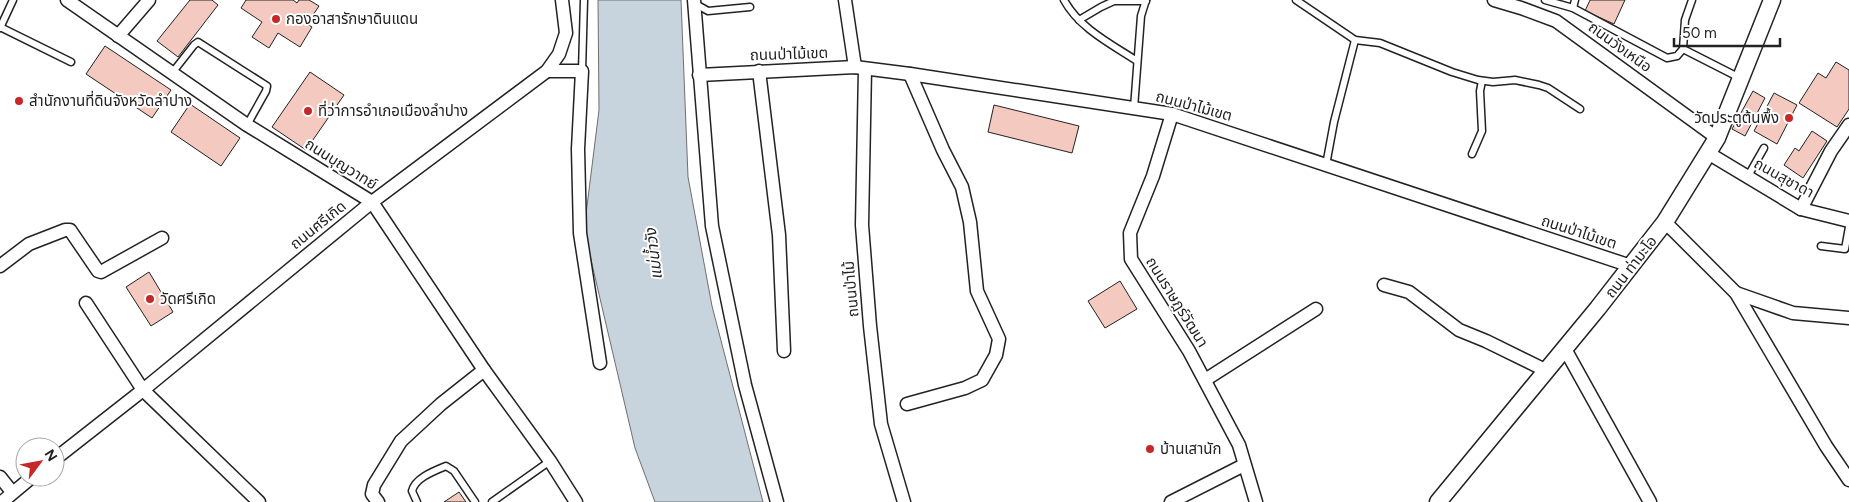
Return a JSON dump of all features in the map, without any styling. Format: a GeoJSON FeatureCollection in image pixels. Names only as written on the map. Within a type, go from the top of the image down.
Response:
{"type":"FeatureCollection","features":[{"type":"Feature","properties":{"kind":"street","name":"ถนนบุญวาทย์"},"geometry":{"type":"LineString","coordinates":[[68,0],[247,125],[372,202],[484,370],[550,461],[576,502]]}},
{"type":"Feature","properties":{"kind":"street"},"geometry":{"type":"LineString","coordinates":[[118,36],[149,0]]}},
{"type":"Feature","properties":{"kind":"street","name":"ถนนศรีเกิด"},"geometry":{"type":"LineString","coordinates":[[65,451],[143,390],[372,202],[547,71],[559,54],[566,33],[562,0]]}},
{"type":"Feature","properties":{"kind":"street","name":"ถนนป่าไม้"},"geometry":{"type":"LineString","coordinates":[[845,0],[860,68],[862,225],[870,326],[881,424],[904,502]]}},
{"type":"Feature","properties":{"kind":"street","name":"ถนนวังเหนือ"},"geometry":{"type":"LineString","coordinates":[[1494,0],[1556,21],[1717,138]]}},
{"type":"Feature","properties":{"kind":"street","name":"ถนน ท่ามะโอ"},"geometry":{"type":"LineString","coordinates":[[1438,502],[1547,370],[1665,222],[1717,138],[1772,0]]}},
{"type":"Feature","properties":{"kind":"street"},"geometry":{"type":"LineString","coordinates":[[694,1],[712,226],[745,385],[777,502]]}},
{"type":"Feature","properties":{"kind":"street","name":"ถนนป่าไม้เขต"},"geometry":{"type":"LineString","coordinates":[[699,75],[860,68],[1172,114],[1631,266]]}},
{"type":"Feature","properties":{"kind":"street"},"geometry":{"type":"LineString","coordinates":[[547,71],[582,71],[578,149],[580,233],[600,363]]}},
{"type":"Feature","properties":{"kind":"street"},"geometry":{"type":"LineString","coordinates":[[759,71],[779,236],[784,351]]}},
{"type":"Feature","properties":{"kind":"street"},"geometry":{"type":"LineString","coordinates":[[908,404],[965,388],[982,380],[996,355],[999,339],[977,291],[970,222],[962,187],[943,150],[910,74]]}},
{"type":"Feature","properties":{"kind":"street","name":"ถนนราษฎร์วัฒนา"},"geometry":{"type":"LineString","coordinates":[[1172,114],[1153,176],[1130,233],[1131,259],[1189,351],[1239,445],[1256,502]]}},
{"type":"Feature","properties":{"kind":"street"},"geometry":{"type":"LineString","coordinates":[[1801,209],[1830,151],[1849,125]]}},
{"type":"Feature","properties":{"kind":"street","name":"ถนนสุชาดา"},"geometry":{"type":"LineString","coordinates":[[1708,153],[1801,209],[1849,221]]}},
{"type":"Feature","properties":{"kind":"street"},"geometry":{"type":"LineString","coordinates":[[1665,222],[1736,293],[1826,446],[1849,480]]}},
{"type":"Feature","properties":{"kind":"street"},"geometry":{"type":"LineString","coordinates":[[0,266],[29,244],[65,230],[70,230],[98,271],[101,272],[162,238]]}},
{"type":"Feature","properties":{"kind":"street"},"geometry":{"type":"LineString","coordinates":[[1384,285],[1409,292],[1459,330],[1501,347],[1547,370]]}},
{"type":"Feature","properties":{"kind":"street"},"geometry":{"type":"LineString","coordinates":[[1736,293],[1793,314],[1849,318]]}},
{"type":"Feature","properties":{"kind":"street"},"geometry":{"type":"LineString","coordinates":[[86,303],[143,390],[259,502]]}},
{"type":"Feature","properties":{"kind":"street"},"geometry":{"type":"LineString","coordinates":[[1204,380],[1316,309]]}},
{"type":"Feature","properties":{"kind":"street"},"geometry":{"type":"LineString","coordinates":[[1564,349],[1650,502]]}},
{"type":"Feature","properties":{"kind":"street"},"geometry":{"type":"LineString","coordinates":[[378,502],[372,494],[374,485],[401,441],[441,404],[484,370]]}},
{"type":"Feature","properties":{"kind":"street"},"geometry":{"type":"LineString","coordinates":[[1171,502],[1244,465]]}},
{"type":"Feature","properties":{"kind":"street"},"geometry":{"type":"LineString","coordinates":[[0,477],[12,492]]}},
{"type":"Feature","properties":{"kind":"street"},"geometry":{"type":"LineString","coordinates":[[2,502],[19,487]]}},
{"type":"Feature","properties":{"kind":"lane"},"geometry":{"type":"LineString","coordinates":[[13,0],[0,27],[71,62]]}},
{"type":"Feature","properties":{"kind":"lane"},"geometry":{"type":"LineString","coordinates":[[582,71],[584,0]]}},
{"type":"Feature","properties":{"kind":"lane"},"geometry":{"type":"LineString","coordinates":[[1064,0],[1069,9],[1090,30],[1137,61]]}},
{"type":"Feature","properties":{"kind":"lane"},"geometry":{"type":"LineString","coordinates":[[1079,20],[1114,1],[1146,0],[1141,16],[1134,108]]}},
{"type":"Feature","properties":{"kind":"lane"},"geometry":{"type":"LineString","coordinates":[[1296,0],[1355,40],[1380,42],[1452,72],[1482,81],[1515,80],[1539,85],[1548,88],[1580,110]]}},
{"type":"Feature","properties":{"kind":"lane"},"geometry":{"type":"LineString","coordinates":[[1545,0],[1573,8],[1667,58],[1677,56],[1683,50],[1685,20],[1692,0]]}},
{"type":"Feature","properties":{"kind":"lane"},"geometry":{"type":"LineString","coordinates":[[1573,8],[1575,0]]}},
{"type":"Feature","properties":{"kind":"lane"},"geometry":{"type":"LineString","coordinates":[[694,1],[708,11],[750,7]]}},
{"type":"Feature","properties":{"kind":"lane"},"geometry":{"type":"LineString","coordinates":[[1326,165],[1334,122],[1355,40]]}},
{"type":"Feature","properties":{"kind":"lane"},"geometry":{"type":"LineString","coordinates":[[172,73],[198,42],[267,86],[266,92],[247,125]]}},
{"type":"Feature","properties":{"kind":"lane"},"geometry":{"type":"LineString","coordinates":[[1683,50],[1741,78]]}},
{"type":"Feature","properties":{"kind":"lane"},"geometry":{"type":"LineString","coordinates":[[1472,154],[1482,131],[1480,91],[1482,81]]}},
{"type":"Feature","properties":{"kind":"lane"},"geometry":{"type":"LineString","coordinates":[[1748,176],[1764,148]]}},
{"type":"Feature","properties":{"kind":"lane"},"geometry":{"type":"LineString","coordinates":[[1821,246],[1845,249],[1849,227]]}},
{"type":"Feature","properties":{"kind":"lane"},"geometry":{"type":"LineString","coordinates":[[492,502],[550,461]]}},
{"type":"Feature","properties":{"kind":"lane"},"geometry":{"type":"LineString","coordinates":[[417,502],[412,492],[416,483],[446,466],[454,471],[475,502]]}},
{"type":"Feature","properties":{"kind":"water","name":"แม่น้ำวัง"},"geometry":{"type":"Polygon","coordinates":[[[598,0],[681,0],[688,177],[712,306],[763,502],[655,502],[635,448],[584,230],[599,110],[598,0]]]}},
{"type":"Feature","properties":{"kind":"building"},"geometry":{"type":"Polygon","coordinates":[[[190,0],[212,0],[218,5],[178,57],[157,41],[190,0]]]}},
{"type":"Feature","properties":{"kind":"building"},"geometry":{"type":"Polygon","coordinates":[[[246,0],[293,0],[297,3],[299,0],[309,0],[319,6],[307,24],[312,27],[300,47],[278,33],[269,48],[252,37],[262,22],[241,8],[246,0]]]}},
{"type":"Feature","properties":{"kind":"building"},"geometry":{"type":"Polygon","coordinates":[[[1590,0],[1625,0],[1614,24],[1585,11],[1590,0]]]}},
{"type":"Feature","properties":{"kind":"building"},"geometry":{"type":"Polygon","coordinates":[[[105,46],[171,90],[152,118],[86,74],[105,46]]]}},
{"type":"Feature","properties":{"kind":"building"},"geometry":{"type":"Polygon","coordinates":[[[1836,62],[1849,70],[1849,109],[1837,127],[1799,103],[1818,73],[1826,78],[1836,62]]]}},
{"type":"Feature","properties":{"kind":"building","name":"ที่ว่าการอำเภอเมืองลำปาง"},"geometry":{"type":"Polygon","coordinates":[[[310,72],[344,95],[306,150],[272,127],[310,72]]]}},
{"type":"Feature","properties":{"kind":"building"},"geometry":{"type":"Polygon","coordinates":[[[1753,91],[1765,98],[1745,136],[1732,129],[1753,91]]]}},
{"type":"Feature","properties":{"kind":"building"},"geometry":{"type":"Polygon","coordinates":[[[1774,93],[1797,105],[1777,144],[1754,131],[1774,93]]]}},
{"type":"Feature","properties":{"kind":"building"},"geometry":{"type":"Polygon","coordinates":[[[190,104],[240,138],[221,166],[171,132],[190,104]]]}},
{"type":"Feature","properties":{"kind":"building"},"geometry":{"type":"Polygon","coordinates":[[[994,105],[1079,126],[1072,153],[988,132],[994,105]]]}},
{"type":"Feature","properties":{"kind":"building"},"geometry":{"type":"Polygon","coordinates":[[[1812,131],[1827,141],[1803,178],[1784,165],[1795,148],[1799,151],[1812,131]]]}},
{"type":"Feature","properties":{"kind":"building","name":"วัดศรีเกิด"},"geometry":{"type":"Polygon","coordinates":[[[149,272],[173,312],[151,326],[126,287],[149,272]]]}},
{"type":"Feature","properties":{"kind":"building"},"geometry":{"type":"Polygon","coordinates":[[[1120,281],[1137,309],[1105,328],[1088,301],[1120,281]]]}},
{"type":"Feature","properties":{"kind":"building"},"geometry":{"type":"Polygon","coordinates":[[[459,492],[466,502],[444,502],[459,492]]]}},
{"type":"Feature","properties":{"kind":"place","name":"กองอาสารักษาดินแดน"},"geometry":{"type":"Point","coordinates":[276,19]}},
{"type":"Feature","properties":{"kind":"place","name":"สำนักงานที่ดินจังหวัดลำปาง"},"geometry":{"type":"Point","coordinates":[19,101]}},
{"type":"Feature","properties":{"kind":"place","name":"ที่ว่าการอำเภอเมืองลำปาง"},"geometry":{"type":"Point","coordinates":[308,111]}},
{"type":"Feature","properties":{"kind":"place","name":"วัดประตูต้นพึ้ง"},"geometry":{"type":"Point","coordinates":[1789,118]}},
{"type":"Feature","properties":{"kind":"place","name":"วัดศรีเกิด"},"geometry":{"type":"Point","coordinates":[150,299]}},
{"type":"Feature","properties":{"kind":"place","name":"บ้านเสานัก"},"geometry":{"type":"Point","coordinates":[1150,449]}}]}
